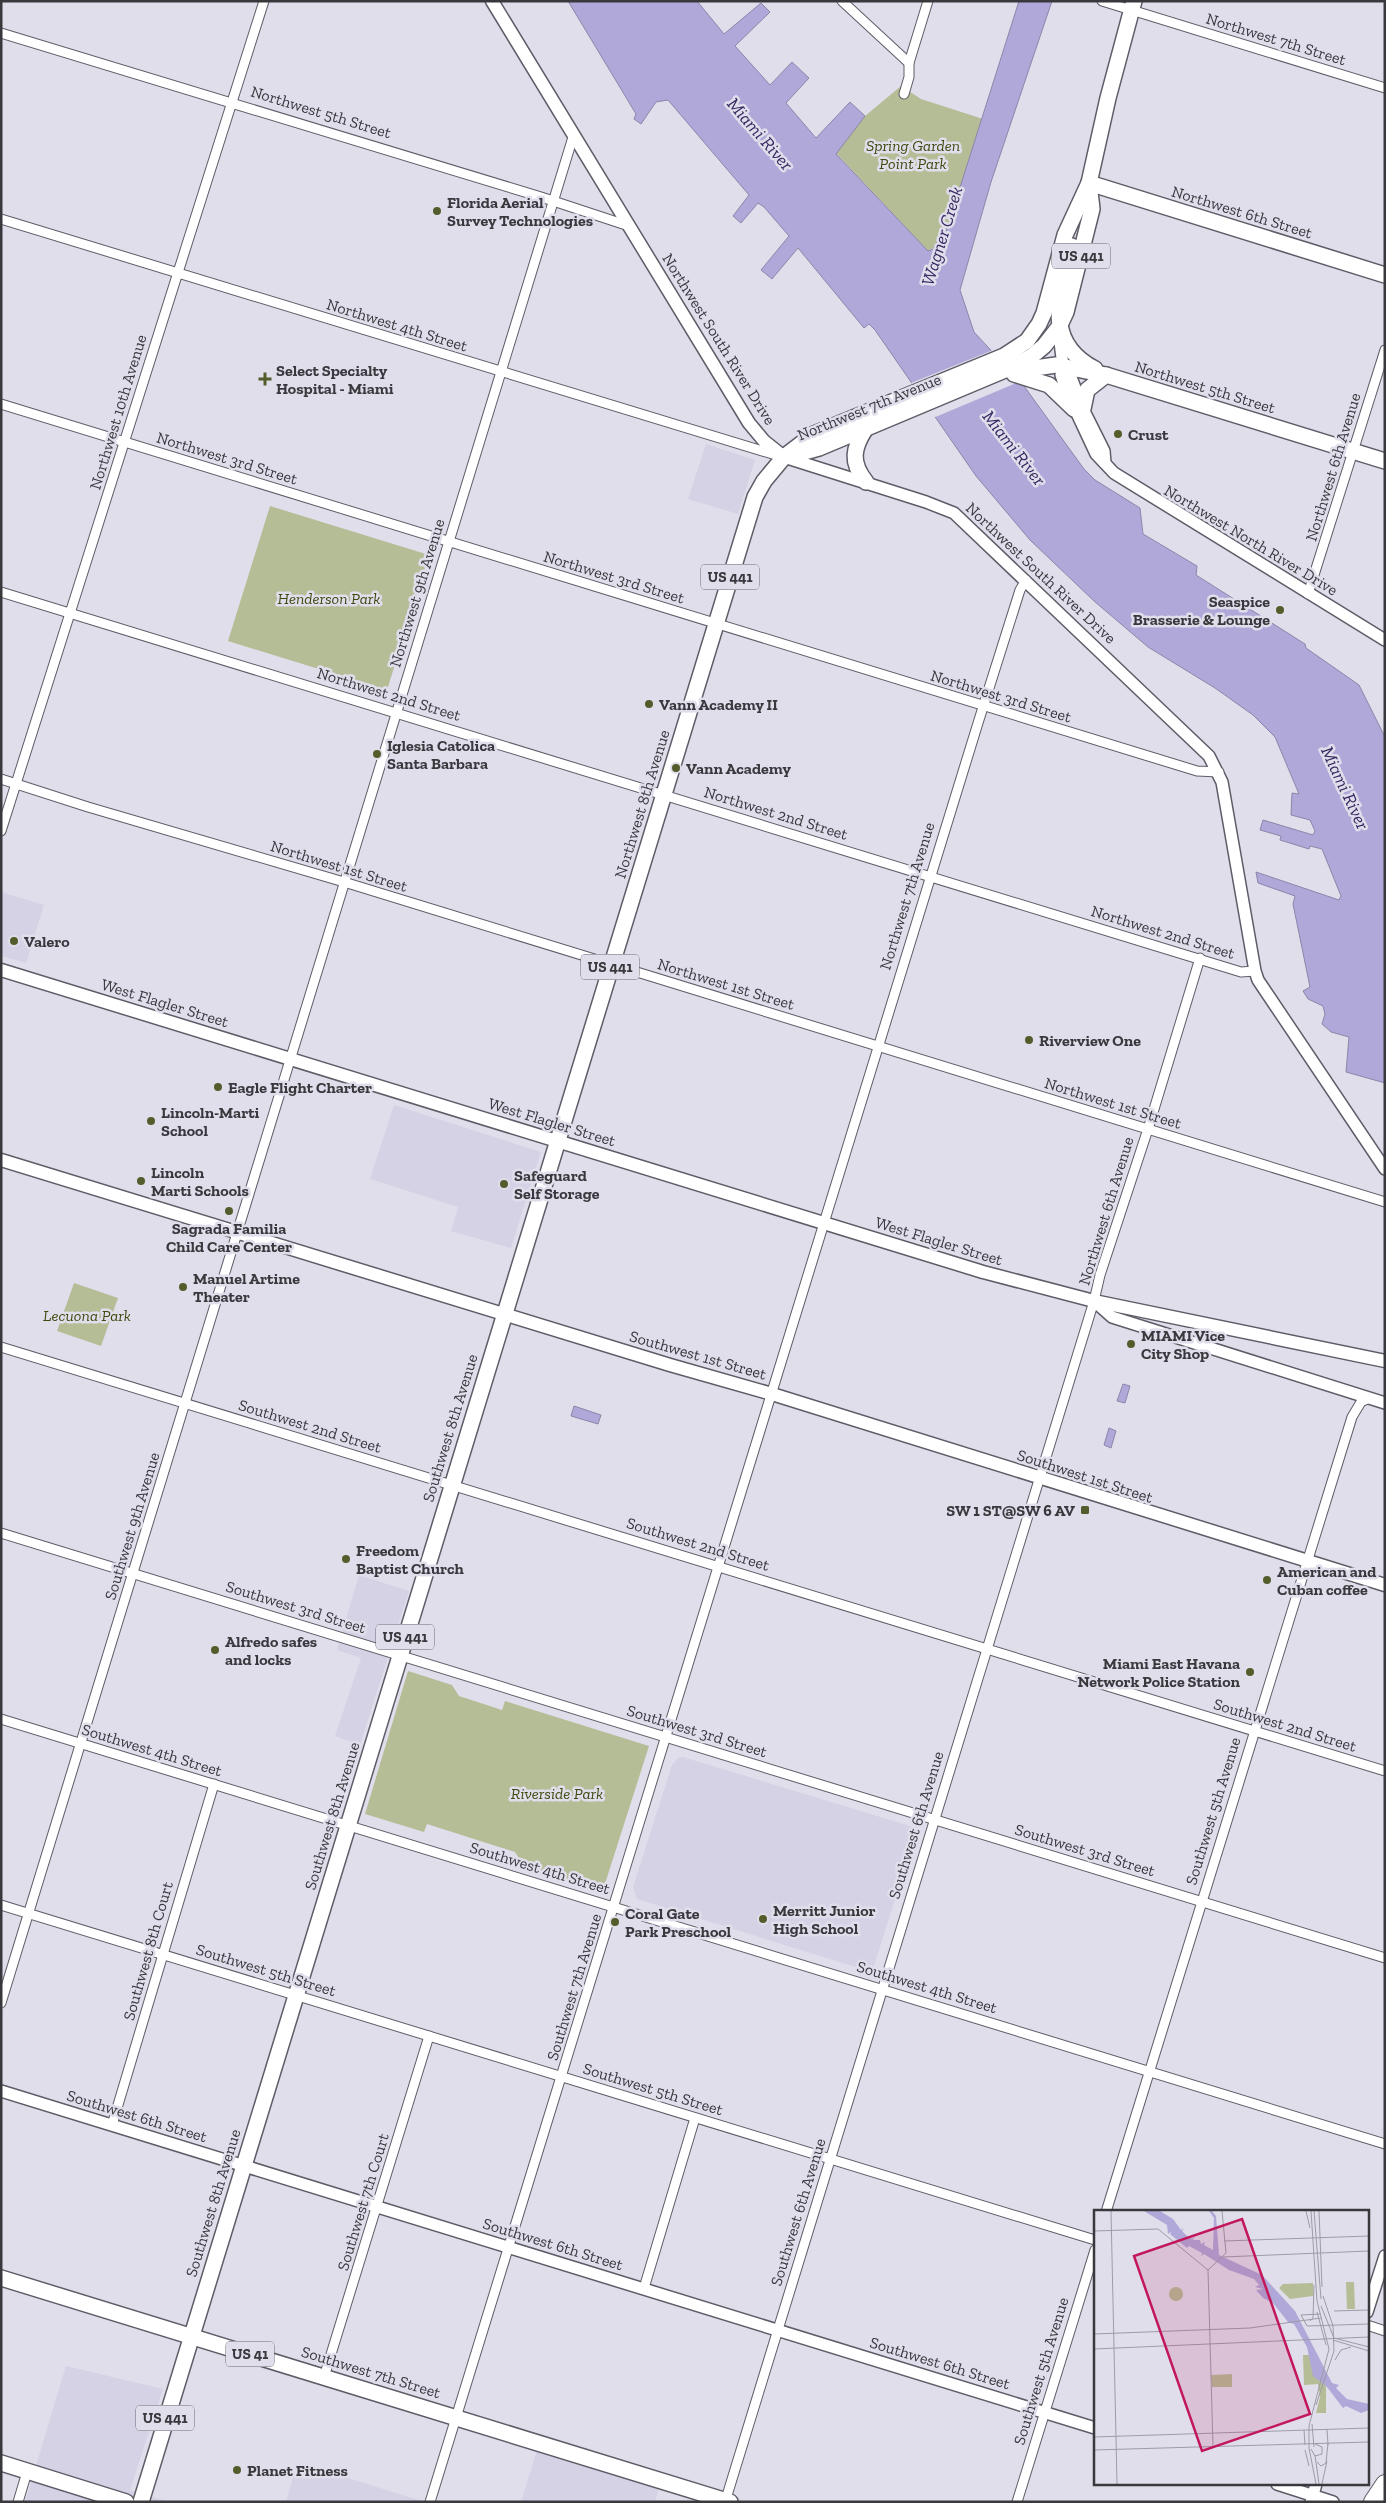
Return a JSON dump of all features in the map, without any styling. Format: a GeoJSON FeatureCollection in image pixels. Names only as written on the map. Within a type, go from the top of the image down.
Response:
{"type":"FeatureCollection","features":[{"type":"Feature","properties":{"kind":"highway"},"geometry":{"type":"LineString","coordinates":[[1373,2502],[1385,2484]]}},
{"type":"Feature","properties":{"kind":"main road","name":"Northwest South River Drive"},"geometry":{"type":"LineString","coordinates":[[492,1],[573,137],[749,423],[764,441],[784,458]]}},
{"type":"Feature","properties":{"kind":"main road","name":"Northwest 7th Avenue"},"geometry":{"type":"LineString","coordinates":[[784,458],[819,448],[866,428],[885,412],[1004,356],[1027,341],[1044,313],[1065,235],[1089,183],[1108,98],[1133,6]]}},
{"type":"Feature","properties":{"kind":"main road","name":"Northwest 7th Avenue"},"geometry":{"type":"LineString","coordinates":[[1035,368],[1059,327],[1072,296],[1092,209],[1089,183]]}},
{"type":"Feature","properties":{"kind":"main road","name":"Northwest 6th Street"},"geometry":{"type":"LineString","coordinates":[[1089,183],[1385,275]]}},
{"type":"Feature","properties":{"kind":"main road"},"geometry":{"type":"LineString","coordinates":[[1035,368],[1054,389],[1078,409],[1087,390],[1106,375],[1077,358],[1069,348],[1059,327],[1058,312],[1074,238],[1074,215]]}},
{"type":"Feature","properties":{"kind":"main road","name":"Northwest 5th Street"},"geometry":{"type":"LineString","coordinates":[[1007,369],[1035,368],[1051,365],[1106,375],[1385,461]]}},
{"type":"Feature","properties":{"kind":"main road","name":"Northwest 7th Avenue"},"geometry":{"type":"LineString","coordinates":[[784,458],[814,434],[885,412],[1007,369]]}},
{"type":"Feature","properties":{"kind":"main road"},"geometry":{"type":"LineString","coordinates":[[866,428],[857,442],[854,462],[866,482]]}},
{"type":"Feature","properties":{"kind":"main road","name":"Northwest 8th Avenue"},"geometry":{"type":"LineString","coordinates":[[558,1140],[755,496],[764,481],[784,458]]}},
{"type":"Feature","properties":{"kind":"main road","name":"West Flagler Street"},"geometry":{"type":"LineString","coordinates":[[1,970],[983,1272],[1094,1301],[1385,1361]]}},
{"type":"Feature","properties":{"kind":"main road","name":"Southwest 8th Avenue"},"geometry":{"type":"LineString","coordinates":[[141,2502],[451,1484],[558,1140]]}},
{"type":"Feature","properties":{"kind":"main road","name":"Southwest 1st Street"},"geometry":{"type":"LineString","coordinates":[[1,1160],[772,1394],[1306,1562],[1385,1585]]}},
{"type":"Feature","properties":{"kind":"main road","name":"Southwest 7th Street"},"geometry":{"type":"LineString","coordinates":[[1,2278],[727,2501]]}},
{"type":"Feature","properties":{"kind":"main road"},"geometry":{"type":"LineString","coordinates":[[1,2463],[126,2502]]}},
{"type":"Feature","properties":{"kind":"street","name":"Northwest 10th Avenue"},"geometry":{"type":"LineString","coordinates":[[1,831],[264,1]]}},
{"type":"Feature","properties":{"kind":"street"},"geometry":{"type":"LineString","coordinates":[[842,1],[909,63]]}},
{"type":"Feature","properties":{"kind":"street"},"geometry":{"type":"LineString","coordinates":[[904,94],[909,77],[909,63],[928,1]]}},
{"type":"Feature","properties":{"kind":"street","name":"Northwest 7th Street"},"geometry":{"type":"LineString","coordinates":[[1102,1],[1133,6],[1385,88]]}},
{"type":"Feature","properties":{"kind":"street","name":"Northwest 5th Street"},"geometry":{"type":"LineString","coordinates":[[1,33],[629,226]]}},
{"type":"Feature","properties":{"kind":"street","name":"Northwest 9th Avenue"},"geometry":{"type":"LineString","coordinates":[[290,1058],[573,137]]}},
{"type":"Feature","properties":{"kind":"street","name":"Northwest 4th Street"},"geometry":{"type":"LineString","coordinates":[[1,219],[784,458]]}},
{"type":"Feature","properties":{"kind":"street","name":"Northwest North River Drive"},"geometry":{"type":"LineString","coordinates":[[1059,327],[1063,366],[1062,375],[1078,409],[1104,451],[1105,463],[1119,478],[1385,640]]}},
{"type":"Feature","properties":{"kind":"street","name":"Northwest 6th Avenue"},"geometry":{"type":"LineString","coordinates":[[1308,594],[1385,350]]}},
{"type":"Feature","properties":{"kind":"street","name":"Northwest 3rd Street"},"geometry":{"type":"LineString","coordinates":[[1,404],[1197,771],[1219,772]]}},
{"type":"Feature","properties":{"kind":"street","name":"Northwest South River Drive"},"geometry":{"type":"LineString","coordinates":[[784,458],[866,482],[954,513],[1201,747],[1219,772],[1255,971],[1264,990],[1385,1170]]}},
{"type":"Feature","properties":{"kind":"street","name":"Northwest 7th Avenue"},"geometry":{"type":"LineString","coordinates":[[825,1223],[1020,590],[1026,580]]}},
{"type":"Feature","properties":{"kind":"street","name":"Northwest 2nd Street"},"geometry":{"type":"LineString","coordinates":[[1,592],[1241,972],[1255,971]]}},
{"type":"Feature","properties":{"kind":"street","name":"Northwest 1st Street"},"geometry":{"type":"LineString","coordinates":[[1,778],[88,807],[344,882],[1385,1202]]}},
{"type":"Feature","properties":{"kind":"street","name":"Northwest 6th Avenue"},"geometry":{"type":"LineString","coordinates":[[1094,1301],[1100,1276],[1148,1129],[1200,958]]}},
{"type":"Feature","properties":{"kind":"street","name":"Southwest 9th Avenue"},"geometry":{"type":"LineString","coordinates":[[1,2003],[290,1058]]}},
{"type":"Feature","properties":{"kind":"street","name":"Southwest 7th Avenue"},"geometry":{"type":"LineString","coordinates":[[430,2502],[825,1223]]}},
{"type":"Feature","properties":{"kind":"street","name":"West Flagler Street"},"geometry":{"type":"LineString","coordinates":[[1094,1301],[1112,1316],[1385,1403]]}},
{"type":"Feature","properties":{"kind":"street","name":"Southwest 6th Avenue"},"geometry":{"type":"LineString","coordinates":[[727,2501],[777,2330],[1094,1301]]}},
{"type":"Feature","properties":{"kind":"street","name":"Southwest 2nd Street"},"geometry":{"type":"LineString","coordinates":[[1,1347],[1385,1771]]}},
{"type":"Feature","properties":{"kind":"street","name":"Southwest 5th Avenue"},"geometry":{"type":"LineString","coordinates":[[1107,2210],[1352,1417],[1361,1402],[1369,1398]]}},
{"type":"Feature","properties":{"kind":"street","name":"Southwest 3rd Street"},"geometry":{"type":"LineString","coordinates":[[1,1533],[1385,1958]]}},
{"type":"Feature","properties":{"kind":"street","name":"Southwest 4th Street"},"geometry":{"type":"LineString","coordinates":[[1,1719],[1385,2144]]}},
{"type":"Feature","properties":{"kind":"street","name":"Southwest 8th Court"},"geometry":{"type":"LineString","coordinates":[[112,2125],[214,1784]]}},
{"type":"Feature","properties":{"kind":"street","name":"Southwest 5th Street"},"geometry":{"type":"LineString","coordinates":[[1,1905],[1094,2240]]}},
{"type":"Feature","properties":{"kind":"street","name":"Southwest 7th Court"},"geometry":{"type":"LineString","coordinates":[[324,2377],[430,2036]]}},
{"type":"Feature","properties":{"kind":"street","name":"Southwest 6th Street"},"geometry":{"type":"LineString","coordinates":[[1,2091],[1094,2428]]}},
{"type":"Feature","properties":{"kind":"street"},"geometry":{"type":"LineString","coordinates":[[644,2288],[696,2118]]}},
{"type":"Feature","properties":{"kind":"street","name":"Southwest 5th Avenue"},"geometry":{"type":"LineString","coordinates":[[1017,2502],[1094,2253]]}},
{"type":"Feature","properties":{"kind":"street"},"geometry":{"type":"LineString","coordinates":[[1368,2309],[1385,2256]]}},
{"type":"Feature","properties":{"kind":"street"},"geometry":{"type":"LineString","coordinates":[[1368,2325],[1385,2331]]}},
{"type":"Feature","properties":{"kind":"street"},"geometry":{"type":"LineString","coordinates":[[18,2502],[27,2472]]}},
{"type":"Feature","properties":{"kind":"street"},"geometry":{"type":"LineString","coordinates":[[1284,2486],[1333,2502]]}},
{"type":"Feature","properties":{"kind":"shaded area"},"geometry":{"type":"Polygon","coordinates":[[[706,444],[755,460],[738,514],[688,499],[706,444]]]}},
{"type":"Feature","properties":{"kind":"shaded area"},"geometry":{"type":"Polygon","coordinates":[[[1,892],[44,905],[26,963],[1,956],[1,892]]]}},
{"type":"Feature","properties":{"kind":"shaded area"},"geometry":{"type":"Polygon","coordinates":[[[394,1105],[541,1152],[511,1248],[451,1231],[458,1207],[370,1179],[394,1105]]]}},
{"type":"Feature","properties":{"kind":"shaded area"},"geometry":{"type":"Polygon","coordinates":[[[359,1575],[409,1591],[360,1745],[335,1736],[361,1658],[337,1650],[359,1575]]]}},
{"type":"Feature","properties":{"kind":"shaded area"},"geometry":{"type":"Polygon","coordinates":[[[683,1757],[910,1826],[914,1832],[914,1839],[874,1966],[866,1970],[862,1969],[637,1899],[633,1887],[672,1765],[678,1758],[683,1757]]]}},
{"type":"Feature","properties":{"kind":"shaded area"},"geometry":{"type":"Polygon","coordinates":[[[66,2366],[163,2389],[130,2490],[169,2502],[25,2502],[66,2366]]]}},
{"type":"Feature","properties":{"kind":"shaded area"},"geometry":{"type":"Polygon","coordinates":[[[537,2450],[659,2488],[655,2502],[521,2502],[537,2450]]]}},
{"type":"Feature","properties":{"kind":"shaded area"},"geometry":{"type":"Polygon","coordinates":[[[297,2463],[348,2478],[425,2502],[286,2502],[297,2463]]]}},
{"type":"Feature","properties":{"kind":"green space","name":"Spring Garden Point Park"},"geometry":{"type":"Polygon","coordinates":[[[901,86],[921,99],[983,119],[943,241],[928,251],[836,153],[865,116],[901,86]]]}},
{"type":"Feature","properties":{"kind":"green space","name":"Henderson Park"},"geometry":{"type":"Polygon","coordinates":[[[270,506],[429,555],[387,690],[228,641],[270,506]]]}},
{"type":"Feature","properties":{"kind":"green space","name":"Lecuona Park"},"geometry":{"type":"Polygon","coordinates":[[[74,1283],[118,1298],[101,1346],[57,1331],[74,1283]]]}},
{"type":"Feature","properties":{"kind":"green space","name":"Riverside Park"},"geometry":{"type":"Polygon","coordinates":[[[408,1671],[452,1685],[459,1696],[502,1710],[505,1701],[649,1746],[603,1890],[524,1866],[515,1852],[427,1824],[424,1832],[365,1814],[408,1671]]]}},
{"type":"Feature","properties":{"kind":"water","name":"Miami River"},"geometry":{"type":"Polygon","coordinates":[[[568,1],[697,1],[724,34],[761,3],[770,12],[735,46],[770,85],[792,62],[809,78],[786,103],[816,138],[850,102],[865,116],[836,154],[928,251],[933,249],[938,240],[943,241],[1019,1],[1052,1],[991,182],[960,290],[974,332],[1024,386],[1084,469],[1095,480],[1140,508],[1143,534],[1197,566],[1196,575],[1305,644],[1306,648],[1359,685],[1385,737],[1385,1083],[1346,1072],[1349,1037],[1331,1032],[1322,1024],[1325,1014],[1323,1006],[1308,999],[1303,991],[1310,987],[1293,904],[1295,896],[1258,883],[1256,872],[1339,900],[1341,896],[1322,849],[1310,846],[1309,849],[1280,840],[1281,836],[1260,830],[1263,820],[1313,835],[1315,831],[1310,820],[1291,815],[1292,793],[1299,794],[1275,737],[1253,715],[1215,688],[1148,647],[1094,601],[1030,540],[976,476],[875,330],[869,324],[864,328],[798,248],[772,279],[761,270],[789,236],[764,207],[758,203],[741,223],[733,216],[749,195],[668,100],[656,102],[641,124],[634,119],[636,114],[568,1]]]}},
{"type":"Feature","properties":{"kind":"water"},"geometry":{"type":"Polygon","coordinates":[[[1123,1384],[1130,1386],[1125,1403],[1117,1401],[1123,1384]]]}},
{"type":"Feature","properties":{"kind":"water"},"geometry":{"type":"Polygon","coordinates":[[[574,1406],[601,1415],[598,1424],[571,1416],[574,1406]]]}},
{"type":"Feature","properties":{"kind":"water"},"geometry":{"type":"Polygon","coordinates":[[[1109,1428],[1116,1431],[1111,1448],[1104,1445],[1109,1428]]]}},
{"type":"Feature","properties":{"kind":"pier"},"geometry":{"type":"Polygon","coordinates":[[[993,350],[1025,383],[1014,384],[933,418],[911,383],[993,350]]]}},
{"type":"Feature","properties":{"kind":"place","name":"Florida Aerial Survey Technologies"},"geometry":{"type":"Point","coordinates":[437,211]}},
{"type":"Feature","properties":{"kind":"place","name":"Select Specialty Hospital - Miami"},"geometry":{"type":"Point","coordinates":[265,379]}},
{"type":"Feature","properties":{"kind":"place","name":"Crust"},"geometry":{"type":"Point","coordinates":[1118,434]}},
{"type":"Feature","properties":{"kind":"place","name":"Seaspice Brasserie & Lounge"},"geometry":{"type":"Point","coordinates":[1280,610]}},
{"type":"Feature","properties":{"kind":"place","name":"Vann Academy II"},"geometry":{"type":"Point","coordinates":[649,704]}},
{"type":"Feature","properties":{"kind":"place","name":"Iglesia Catolica Santa Barbara"},"geometry":{"type":"Point","coordinates":[377,754]}},
{"type":"Feature","properties":{"kind":"place","name":"Vann Academy"},"geometry":{"type":"Point","coordinates":[676,768]}},
{"type":"Feature","properties":{"kind":"place","name":"Valero"},"geometry":{"type":"Point","coordinates":[14,941]}},
{"type":"Feature","properties":{"kind":"place","name":"Riverview One"},"geometry":{"type":"Point","coordinates":[1029,1040]}},
{"type":"Feature","properties":{"kind":"place","name":"Eagle Flight Charter"},"geometry":{"type":"Point","coordinates":[218,1087]}},
{"type":"Feature","properties":{"kind":"place","name":"Lincoln-Marti School"},"geometry":{"type":"Point","coordinates":[151,1121]}},
{"type":"Feature","properties":{"kind":"place","name":"Lincoln Marti Schools"},"geometry":{"type":"Point","coordinates":[141,1181]}},
{"type":"Feature","properties":{"kind":"place","name":"Safeguard Self Storage"},"geometry":{"type":"Point","coordinates":[504,1184]}},
{"type":"Feature","properties":{"kind":"place","name":"Sagrada Familia Child Care Center"},"geometry":{"type":"Point","coordinates":[229,1211]}},
{"type":"Feature","properties":{"kind":"place","name":"Manuel Artime Theater"},"geometry":{"type":"Point","coordinates":[183,1287]}},
{"type":"Feature","properties":{"kind":"place","name":"MIAMI Vice City Shop"},"geometry":{"type":"Point","coordinates":[1131,1344]}},
{"type":"Feature","properties":{"kind":"place","name":"SW 1 ST@SW 6 AV"},"geometry":{"type":"Point","coordinates":[1085,1510]}},
{"type":"Feature","properties":{"kind":"place","name":"Freedom Baptist Church"},"geometry":{"type":"Point","coordinates":[346,1559]}},
{"type":"Feature","properties":{"kind":"place","name":"American and Cuban coffee"},"geometry":{"type":"Point","coordinates":[1267,1580]}},
{"type":"Feature","properties":{"kind":"place","name":"Alfredo safes and locks"},"geometry":{"type":"Point","coordinates":[215,1650]}},
{"type":"Feature","properties":{"kind":"place","name":"Miami East Havana Network Police Station"},"geometry":{"type":"Point","coordinates":[1250,1672]}},
{"type":"Feature","properties":{"kind":"place","name":"Merritt Junior High School"},"geometry":{"type":"Point","coordinates":[763,1919]}},
{"type":"Feature","properties":{"kind":"place","name":"Coral Gate Park Preschool"},"geometry":{"type":"Point","coordinates":[615,1922]}},
{"type":"Feature","properties":{"kind":"place","name":"Planet Fitness"},"geometry":{"type":"Point","coordinates":[237,2470]}},
{"type":"Feature","properties":{"kind":"water label","name":"Wagner Creek"},"geometry":{"type":"Point","coordinates":[942,236]}}]}
